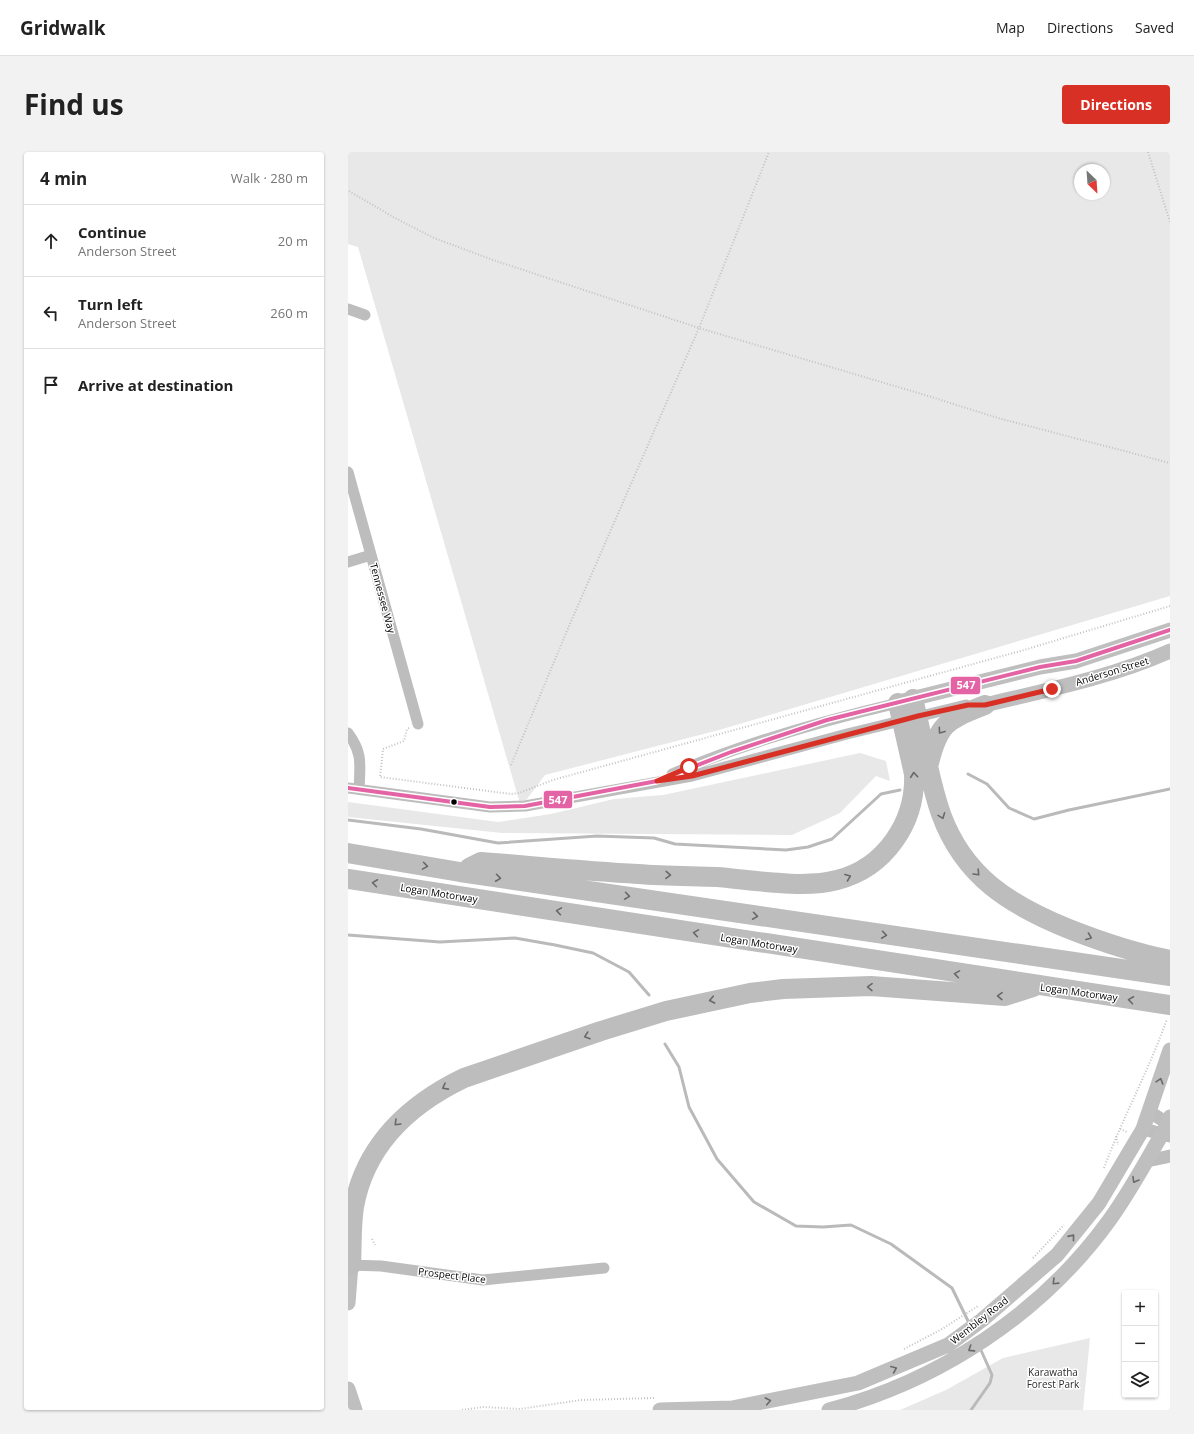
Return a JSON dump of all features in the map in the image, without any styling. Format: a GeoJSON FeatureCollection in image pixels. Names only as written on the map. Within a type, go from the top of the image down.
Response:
{"type":"FeatureCollection","features":[{"type":"Feature","properties":{"kind":"highway"},"geometry":{"type":"LineString","coordinates":[[929,765],[933,746],[941,728],[965,713],[985,705]]}},
{"type":"Feature","properties":{"kind":"highway"},"geometry":{"type":"LineString","coordinates":[[908,710],[929,765],[941,814],[954,842],[975,872],[997,892],[1022,908],[1081,934],[1133,951],[1170,960]]}},
{"type":"Feature","properties":{"kind":"highway"},"geometry":{"type":"LineString","coordinates":[[460,872],[481,862],[638,874],[810,884],[837,880],[850,876],[871,865],[891,845],[909,813],[914,786],[914,774],[908,710]]}},
{"type":"Feature","properties":{"kind":"highway"},"geometry":{"type":"LineString","coordinates":[[348,853],[460,872],[1170,976]]}},
{"type":"Feature","properties":{"kind":"highway","name":"Logan Motorway"},"geometry":{"type":"LineString","coordinates":[[348,880],[1037,986],[1169,1010]]}},
{"type":"Feature","properties":{"kind":"highway"},"geometry":{"type":"LineString","coordinates":[[349,1265],[353,1220],[357,1196],[374,1153],[392,1128],[415,1107],[443,1088],[464,1078],[666,1011],[750,993],[782,989],[871,986],[1005,996],[1037,986]]}},
{"type":"Feature","properties":{"kind":"main road","name":"Anderson Street"},"geometry":{"type":"LineString","coordinates":[[908,710],[1040,667],[1076,661],[1170,630]]}},
{"type":"Feature","properties":{"kind":"main road","name":"Anderson Street"},"geometry":{"type":"LineString","coordinates":[[985,705],[1142,663],[1170,651]]}},
{"type":"Feature","properties":{"kind":"main road","name":"Wembley Road"},"geometry":{"type":"LineString","coordinates":[[658,1404],[732,1408],[858,1383],[948,1344],[977,1315],[1057,1255],[1099,1203],[1143,1129],[1150,1112],[1164,1046]]}},
{"type":"Feature","properties":{"kind":"main road","name":"Wembley Road"},"geometry":{"type":"LineString","coordinates":[[829,1410],[890,1390],[954,1359],[987,1338],[1029,1306],[1056,1282],[1082,1254],[1107,1223],[1128,1193],[1168,1127]]}},
{"type":"Feature","properties":{"kind":"main road"},"geometry":{"type":"LineString","coordinates":[[348,1303],[349,1265]]}},
{"type":"Feature","properties":{"kind":"main road"},"geometry":{"type":"LineString","coordinates":[[348,1389],[355,1410]]}},
{"type":"Feature","properties":{"kind":"street"},"geometry":{"type":"LineString","coordinates":[[348,309],[365,315]]}},
{"type":"Feature","properties":{"kind":"street","name":"Tennessee Way"},"geometry":{"type":"LineString","coordinates":[[348,472],[418,724]]}},
{"type":"Feature","properties":{"kind":"street"},"geometry":{"type":"LineString","coordinates":[[348,562],[371,555]]}},
{"type":"Feature","properties":{"kind":"street","name":"Anderson Street"},"geometry":{"type":"LineString","coordinates":[[657,781],[689,767],[778,734],[827,720],[908,710],[985,705]]}},
{"type":"Feature","properties":{"kind":"street","name":"Anderson Street"},"geometry":{"type":"LineString","coordinates":[[353,789],[490,807],[525,806],[657,781],[692,776],[908,710]]}},
{"type":"Feature","properties":{"kind":"street"},"geometry":{"type":"LineString","coordinates":[[348,733],[357,745],[360,757],[353,789]]}},
{"type":"Feature","properties":{"kind":"street"},"geometry":{"type":"LineString","coordinates":[[1150,1112],[1168,1127]]}},
{"type":"Feature","properties":{"kind":"street"},"geometry":{"type":"LineString","coordinates":[[1143,1129],[1168,1127]]}},
{"type":"Feature","properties":{"kind":"street"},"geometry":{"type":"LineString","coordinates":[[1147,1161],[1170,1156]]}},
{"type":"Feature","properties":{"kind":"street","name":"Prospect Place"},"geometry":{"type":"LineString","coordinates":[[349,1265],[381,1266],[483,1280],[604,1268]]}},
{"type":"Feature","properties":{"kind":"path"},"geometry":{"type":"LineString","coordinates":[[511,766],[569,626],[699,328],[769,152]]}},
{"type":"Feature","properties":{"kind":"path"},"geometry":{"type":"LineString","coordinates":[[1148,152],[1170,222]]}},
{"type":"Feature","properties":{"kind":"path"},"geometry":{"type":"LineString","coordinates":[[348,191],[434,238],[493,260],[699,328],[998,418],[1170,463]]}},
{"type":"Feature","properties":{"kind":"path"},"geometry":{"type":"LineString","coordinates":[[418,724],[407,729],[404,741],[383,749],[380,777],[511,794],[519,793],[553,780],[1024,650],[1170,606]]}},
{"type":"Feature","properties":{"kind":"path"},"geometry":{"type":"LineString","coordinates":[[1103,1170],[1120,1128],[1164,1046],[1169,1010]]}},
{"type":"Feature","properties":{"kind":"path"},"geometry":{"type":"LineString","coordinates":[[1120,1128],[1127,1132]]}},
{"type":"Feature","properties":{"kind":"path"},"geometry":{"type":"LineString","coordinates":[[1032,1258],[1066,1222]]}},
{"type":"Feature","properties":{"kind":"path"},"geometry":{"type":"LineString","coordinates":[[372,1239],[375,1245]]}},
{"type":"Feature","properties":{"kind":"path"},"geometry":{"type":"LineString","coordinates":[[901,1351],[942,1329],[977,1315],[981,1303]]}},
{"type":"Feature","properties":{"kind":"path"},"geometry":{"type":"LineString","coordinates":[[462,1410],[483,1407],[520,1409],[581,1400],[658,1404]]}},
{"type":"Feature","properties":{"kind":"green space"},"geometry":{"type":"Polygon","coordinates":[[[348,152],[1170,152],[1170,596],[719,730],[545,775],[521,807],[358,247],[348,244],[348,152]]]}},
{"type":"Feature","properties":{"kind":"green space"},"geometry":{"type":"Polygon","coordinates":[[[860,753],[886,761],[890,781],[876,776],[840,813],[792,835],[502,833],[348,817],[348,802],[498,822],[551,814],[614,799],[663,795],[860,753]]]}},
{"type":"Feature","properties":{"kind":"green space","name":"Karawatha Forest Park"},"geometry":{"type":"Polygon","coordinates":[[[1090,1338],[1083,1410],[900,1410],[946,1390],[1003,1358],[1090,1338]]]}},
{"type":"Feature","properties":{"kind":"waterway"},"geometry":{"type":"LineString","coordinates":[[968,774],[987,784],[1009,808],[1034,819],[1069,810],[1170,789]]}},
{"type":"Feature","properties":{"kind":"waterway"},"geometry":{"type":"LineString","coordinates":[[348,820],[421,829],[498,843],[597,836],[654,838],[675,844],[786,850],[808,847],[832,839],[881,794],[900,790]]}},
{"type":"Feature","properties":{"kind":"waterway"},"geometry":{"type":"LineString","coordinates":[[348,935],[440,942],[515,938],[555,945],[593,953],[629,972],[649,995]]}},
{"type":"Feature","properties":{"kind":"waterway"},"geometry":{"type":"LineString","coordinates":[[665,1044],[679,1067],[689,1107],[717,1159],[754,1202],[796,1226],[823,1227],[851,1225],[891,1244],[952,1288],[969,1323]]}},
{"type":"Feature","properties":{"kind":"waterway"},"geometry":{"type":"LineString","coordinates":[[971,1410],[990,1383],[992,1375],[980,1348]]}},
{"type":"Feature","properties":{"kind":"transit line","name":"547"},"geometry":{"type":"LineString","coordinates":[[348,788],[490,807],[525,806],[657,781],[731,752],[827,720],[1040,667],[1076,661],[1170,630]]}},
{"type":"Feature","properties":{"kind":"route"},"geometry":{"type":"LineString","coordinates":[[689,767],[657,781],[692,776],[918,716],[968,705],[985,705],[1052,689]]}}]}
